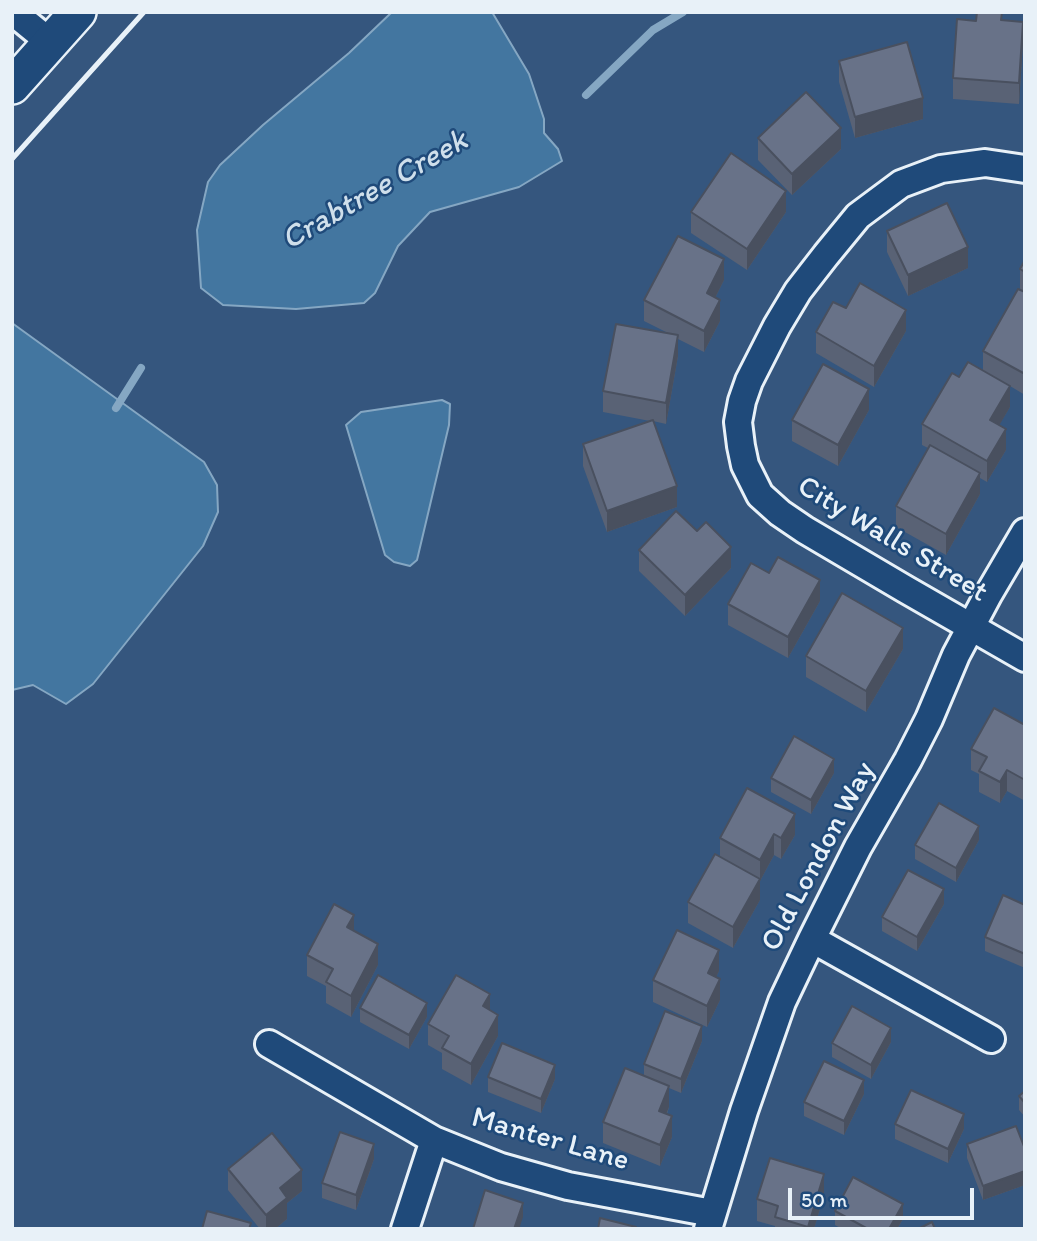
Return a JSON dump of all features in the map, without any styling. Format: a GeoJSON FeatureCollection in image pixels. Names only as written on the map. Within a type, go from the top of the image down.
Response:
{"type":"FeatureCollection","features":[{"type":"Feature","properties":{"kind":"main road"},"geometry":{"type":"LineString","coordinates":[[12,86],[78,12]]}},
{"type":"Feature","properties":{"kind":"street"},"geometry":{"type":"LineString","coordinates":[[13,12],[51,43]]}},
{"type":"Feature","properties":{"kind":"street","name":"City Walls Street"},"geometry":{"type":"LineString","coordinates":[[1025,169],[985,163],[941,169],[901,184],[858,216],[798,292],[777,326],[749,381],[738,422],[745,465],[760,495],[780,513],[894,583],[1025,658]]}},
{"type":"Feature","properties":{"kind":"street","name":"Old London Way"},"geometry":{"type":"LineString","coordinates":[[710,1221],[782,1002],[858,847],[919,740],[956,655],[1025,532]]}},
{"type":"Feature","properties":{"kind":"street"},"geometry":{"type":"LineString","coordinates":[[812,939],[991,1039]]}},
{"type":"Feature","properties":{"kind":"street","name":"Manter Lane"},"geometry":{"type":"LineString","coordinates":[[269,1044],[434,1140],[501,1167],[710,1221]]}},
{"type":"Feature","properties":{"kind":"street"},"geometry":{"type":"LineString","coordinates":[[405,1229],[434,1140]]}},
{"type":"Feature","properties":{"kind":"water"},"geometry":{"type":"Polygon","coordinates":[[[392,12],[492,12],[529,74],[544,119],[544,133],[558,149],[562,161],[519,187],[430,212],[398,246],[375,293],[364,303],[296,309],[223,305],[201,288],[197,230],[208,182],[220,165],[263,125],[349,53],[392,12]]]}},
{"type":"Feature","properties":{"kind":"water"},"geometry":{"type":"Polygon","coordinates":[[[12,323],[204,462],[217,485],[218,512],[203,546],[93,684],[66,704],[33,685],[12,690],[12,323]]]}},
{"type":"Feature","properties":{"kind":"water"},"geometry":{"type":"Polygon","coordinates":[[[442,400],[450,404],[449,425],[417,560],[410,566],[394,562],[385,555],[346,425],[361,412],[442,400]]]}},
{"type":"Feature","properties":{"kind":"building"},"geometry":{"type":"Polygon","coordinates":[[[977,12],[1002,12],[1001,20],[1023,22],[1019,83],[953,78],[957,19],[976,21],[977,12]]]}},
{"type":"Feature","properties":{"kind":"building"},"geometry":{"type":"Polygon","coordinates":[[[907,42],[923,98],[855,117],[839,61],[907,42]]]}},
{"type":"Feature","properties":{"kind":"building"},"geometry":{"type":"Polygon","coordinates":[[[806,92],[841,128],[792,174],[758,138],[806,92]]]}},
{"type":"Feature","properties":{"kind":"building"},"geometry":{"type":"Polygon","coordinates":[[[731,153],[786,191],[747,249],[691,212],[731,153]]]}},
{"type":"Feature","properties":{"kind":"building"},"geometry":{"type":"Polygon","coordinates":[[[947,203],[968,247],[908,275],[887,231],[947,203]]]}},
{"type":"Feature","properties":{"kind":"building"},"geometry":{"type":"Polygon","coordinates":[[[678,236],[724,259],[707,293],[720,300],[704,331],[644,300],[678,236]]]}},
{"type":"Feature","properties":{"kind":"building"},"geometry":{"type":"Polygon","coordinates":[[[860,283],[906,310],[874,366],[816,332],[833,302],[846,308],[860,283]]]}},
{"type":"Feature","properties":{"kind":"building"},"geometry":{"type":"Polygon","coordinates":[[[1018,289],[1025,292],[1025,374],[983,351],[1018,289]]]}},
{"type":"Feature","properties":{"kind":"building"},"geometry":{"type":"Polygon","coordinates":[[[616,324],[678,335],[666,403],[603,391],[616,324]]]}},
{"type":"Feature","properties":{"kind":"building"},"geometry":{"type":"Polygon","coordinates":[[[968,362],[1010,386],[990,420],[1006,429],[987,461],[922,424],[952,373],[959,377],[968,362]]]}},
{"type":"Feature","properties":{"kind":"building"},"geometry":{"type":"Polygon","coordinates":[[[823,364],[869,389],[838,445],[792,420],[823,364]]]}},
{"type":"Feature","properties":{"kind":"building"},"geometry":{"type":"Polygon","coordinates":[[[653,420],[677,486],[607,511],[583,444],[653,420]]]}},
{"type":"Feature","properties":{"kind":"building"},"geometry":{"type":"Polygon","coordinates":[[[930,445],[980,473],[946,534],[896,506],[930,445]]]}},
{"type":"Feature","properties":{"kind":"building"},"geometry":{"type":"Polygon","coordinates":[[[676,511],[697,531],[706,522],[731,547],[685,595],[639,550],[676,511]]]}},
{"type":"Feature","properties":{"kind":"building"},"geometry":{"type":"Polygon","coordinates":[[[778,557],[820,580],[788,637],[728,604],[751,563],[769,573],[778,557]]]}},
{"type":"Feature","properties":{"kind":"building"},"geometry":{"type":"Polygon","coordinates":[[[842,593],[903,628],[866,691],[806,656],[842,593]]]}},
{"type":"Feature","properties":{"kind":"building"},"geometry":{"type":"Polygon","coordinates":[[[994,708],[1025,725],[1025,780],[1007,770],[1000,782],[979,771],[987,757],[971,749],[994,708]]]}},
{"type":"Feature","properties":{"kind":"building"},"geometry":{"type":"Polygon","coordinates":[[[794,736],[834,759],[811,800],[771,778],[794,736]]]}},
{"type":"Feature","properties":{"kind":"building"},"geometry":{"type":"Polygon","coordinates":[[[747,788],[795,814],[781,838],[774,834],[760,860],[720,838],[747,788]]]}},
{"type":"Feature","properties":{"kind":"building"},"geometry":{"type":"Polygon","coordinates":[[[939,803],[979,826],[956,868],[915,845],[939,803]]]}},
{"type":"Feature","properties":{"kind":"building"},"geometry":{"type":"Polygon","coordinates":[[[715,854],[760,879],[733,927],[688,902],[715,854]]]}},
{"type":"Feature","properties":{"kind":"building"},"geometry":{"type":"Polygon","coordinates":[[[908,870],[944,889],[917,937],[882,917],[908,870]]]}},
{"type":"Feature","properties":{"kind":"building"},"geometry":{"type":"Polygon","coordinates":[[[1003,895],[1025,905],[1025,954],[985,937],[1003,895]]]}},
{"type":"Feature","properties":{"kind":"building"},"geometry":{"type":"Polygon","coordinates":[[[334,904],[354,915],[347,927],[378,944],[351,996],[326,982],[333,969],[307,955],[334,904]]]}},
{"type":"Feature","properties":{"kind":"building"},"geometry":{"type":"Polygon","coordinates":[[[677,930],[719,950],[708,973],[720,979],[707,1006],[653,980],[677,930]]]}},
{"type":"Feature","properties":{"kind":"building"},"geometry":{"type":"Polygon","coordinates":[[[378,975],[427,1003],[409,1035],[360,1008],[378,975]]]}},
{"type":"Feature","properties":{"kind":"building"},"geometry":{"type":"Polygon","coordinates":[[[456,975],[490,994],[483,1006],[498,1015],[471,1064],[442,1048],[449,1036],[428,1024],[456,975]]]}},
{"type":"Feature","properties":{"kind":"building"},"geometry":{"type":"Polygon","coordinates":[[[852,1006],[891,1028],[871,1065],[832,1043],[852,1006]]]}},
{"type":"Feature","properties":{"kind":"building"},"geometry":{"type":"Polygon","coordinates":[[[665,1011],[702,1026],[681,1079],[644,1064],[665,1011]]]}},
{"type":"Feature","properties":{"kind":"building"},"geometry":{"type":"Polygon","coordinates":[[[502,1043],[555,1065],[541,1099],[488,1077],[502,1043]]]}},
{"type":"Feature","properties":{"kind":"building"},"geometry":{"type":"Polygon","coordinates":[[[824,1061],[864,1080],[844,1121],[804,1102],[824,1061]]]}},
{"type":"Feature","properties":{"kind":"building"},"geometry":{"type":"Polygon","coordinates":[[[625,1068],[669,1086],[659,1111],[672,1116],[660,1145],[603,1122],[625,1068]]]}},
{"type":"Feature","properties":{"kind":"building"},"geometry":{"type":"Polygon","coordinates":[[[911,1090],[964,1114],[948,1149],[895,1124],[911,1090]]]}},
{"type":"Feature","properties":{"kind":"building"},"geometry":{"type":"Polygon","coordinates":[[[1025,1091],[1025,1103],[1019,1096],[1025,1091]]]}},
{"type":"Feature","properties":{"kind":"building"},"geometry":{"type":"Polygon","coordinates":[[[1016,1126],[1025,1149],[1025,1171],[983,1186],[967,1144],[1016,1126]]]}},
{"type":"Feature","properties":{"kind":"building"},"geometry":{"type":"Polygon","coordinates":[[[340,1132],[374,1144],[356,1195],[322,1183],[340,1132]]]}},
{"type":"Feature","properties":{"kind":"building"},"geometry":{"type":"Polygon","coordinates":[[[272,1133],[302,1170],[280,1188],[287,1198],[266,1215],[228,1169],[272,1133]]]}},
{"type":"Feature","properties":{"kind":"building"},"geometry":{"type":"Polygon","coordinates":[[[770,1158],[824,1174],[808,1227],[775,1217],[778,1206],[757,1199],[770,1158]]]}},
{"type":"Feature","properties":{"kind":"building"},"geometry":{"type":"Polygon","coordinates":[[[853,1177],[903,1204],[889,1229],[868,1229],[835,1211],[853,1177]]]}},
{"type":"Feature","properties":{"kind":"building"},"geometry":{"type":"Polygon","coordinates":[[[485,1190],[523,1203],[514,1229],[473,1229],[485,1190]]]}},
{"type":"Feature","properties":{"kind":"building"},"geometry":{"type":"Polygon","coordinates":[[[207,1211],[251,1223],[249,1229],[202,1229],[207,1211]]]}},
{"type":"Feature","properties":{"kind":"building"},"geometry":{"type":"Polygon","coordinates":[[[600,1218],[636,1227],[598,1229],[600,1218]]]}},
{"type":"Feature","properties":{"kind":"building"},"geometry":{"type":"Polygon","coordinates":[[[932,1222],[935,1229],[918,1229],[932,1222]]]}},
{"type":"Feature","properties":{"kind":"waterway","name":"Crabtree Creek"},"geometry":{"type":"LineString","coordinates":[[586,95],[653,30],[683,12]]}},
{"type":"Feature","properties":{"kind":"waterway","name":"Crabtree Creek"},"geometry":{"type":"LineString","coordinates":[[116,408],[141,368]]}},
{"type":"Feature","properties":{"kind":"railway"},"geometry":{"type":"LineString","coordinates":[[12,159],[144,12]]}}]}
